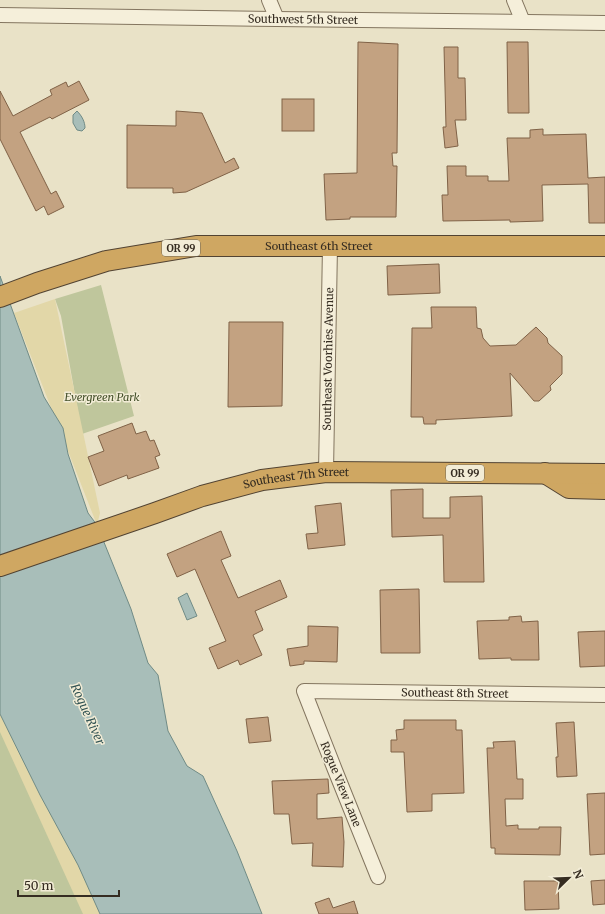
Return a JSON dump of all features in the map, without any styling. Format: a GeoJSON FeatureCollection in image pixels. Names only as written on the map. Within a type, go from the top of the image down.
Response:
{"type":"FeatureCollection","features":[{"type":"Feature","properties":{"kind":"highway","name":"Southeast 6th Street"},"geometry":{"type":"LineString","coordinates":[[0,297],[37,283],[106,261],[196,246],[605,246]]}},
{"type":"Feature","properties":{"kind":"highway","name":"Southeast 7th Street"},"geometry":{"type":"LineString","coordinates":[[0,566],[156,514],[202,496],[262,480],[326,472],[605,474]]}},
{"type":"Feature","properties":{"kind":"highway"},"geometry":{"type":"LineString","coordinates":[[545,473],[569,488],[605,489]]}},
{"type":"Feature","properties":{"kind":"street"},"geometry":{"type":"LineString","coordinates":[[269,0],[277,20]]}},
{"type":"Feature","properties":{"kind":"street"},"geometry":{"type":"LineString","coordinates":[[514,0],[523,22]]}},
{"type":"Feature","properties":{"kind":"street","name":"Southwest 5th Street"},"geometry":{"type":"LineString","coordinates":[[0,15],[277,20],[605,22]]}},
{"type":"Feature","properties":{"kind":"street","name":"Southeast Voorhies Avenue"},"geometry":{"type":"LineString","coordinates":[[326,472],[330,246]]}},
{"type":"Feature","properties":{"kind":"street","name":"Southeast 8th Street"},"geometry":{"type":"LineString","coordinates":[[304,691],[605,695]]}},
{"type":"Feature","properties":{"kind":"street","name":"Rogue View Lane"},"geometry":{"type":"LineString","coordinates":[[304,691],[378,877]]}},
{"type":"Feature","properties":{"kind":"green space","name":"Evergreen Park"},"geometry":{"type":"Polygon","coordinates":[[[101,285],[134,416],[82,434],[61,316],[55,299],[101,285]]]}},
{"type":"Feature","properties":{"kind":"green space"},"geometry":{"type":"Polygon","coordinates":[[[0,715],[87,914],[0,914],[0,715]]]}},
{"type":"Feature","properties":{"kind":"sand"},"geometry":{"type":"Polygon","coordinates":[[[55,299],[100,513],[97,525],[14,313],[55,299]]]}},
{"type":"Feature","properties":{"kind":"sand"},"geometry":{"type":"Polygon","coordinates":[[[0,686],[103,914],[83,914],[0,732],[0,686]]]}},
{"type":"Feature","properties":{"kind":"water"},"geometry":{"type":"Polygon","coordinates":[[[77,111],[82,117],[85,128],[82,131],[77,130],[73,123],[73,115],[77,111]]]}},
{"type":"Feature","properties":{"kind":"water","name":"Rogue River"},"geometry":{"type":"Polygon","coordinates":[[[0,276],[44,397],[63,428],[68,454],[88,513],[97,525],[131,609],[148,663],[158,675],[168,731],[187,766],[203,776],[237,851],[262,914],[100,914],[78,865],[40,795],[0,714],[0,276]]]}},
{"type":"Feature","properties":{"kind":"water"},"geometry":{"type":"Polygon","coordinates":[[[187,593],[197,616],[187,620],[178,598],[187,593]]]}},
{"type":"Feature","properties":{"kind":"building"},"geometry":{"type":"Polygon","coordinates":[[[358,42],[398,44],[397,153],[392,153],[393,166],[397,166],[396,217],[350,217],[350,219],[326,220],[324,174],[357,173],[358,42]]]}},
{"type":"Feature","properties":{"kind":"building"},"geometry":{"type":"Polygon","coordinates":[[[507,42],[528,42],[529,113],[508,113],[507,42]]]}},
{"type":"Feature","properties":{"kind":"building"},"geometry":{"type":"Polygon","coordinates":[[[444,47],[458,47],[458,78],[465,78],[466,120],[455,120],[458,146],[445,148],[443,127],[446,127],[444,47]]]}},
{"type":"Feature","properties":{"kind":"building"},"geometry":{"type":"Polygon","coordinates":[[[79,81],[89,100],[52,119],[50,117],[20,132],[51,194],[56,191],[64,207],[48,215],[44,206],[36,211],[0,139],[0,91],[13,116],[52,95],[50,90],[66,82],[68,87],[79,81]]]}},
{"type":"Feature","properties":{"kind":"building"},"geometry":{"type":"Polygon","coordinates":[[[282,99],[314,99],[314,131],[282,131],[282,99]]]}},
{"type":"Feature","properties":{"kind":"building"},"geometry":{"type":"Polygon","coordinates":[[[176,111],[202,113],[225,163],[234,158],[239,168],[186,192],[173,193],[173,188],[127,188],[127,125],[176,126],[176,111]]]}},
{"type":"Feature","properties":{"kind":"building"},"geometry":{"type":"Polygon","coordinates":[[[543,129],[543,135],[586,134],[588,178],[605,177],[605,223],[589,223],[588,184],[542,185],[543,221],[443,221],[442,195],[448,195],[447,166],[466,166],[466,176],[488,176],[488,181],[509,181],[507,138],[530,138],[530,130],[543,129]]]}},
{"type":"Feature","properties":{"kind":"building"},"geometry":{"type":"Polygon","coordinates":[[[439,264],[440,293],[388,295],[387,266],[439,264]]]}},
{"type":"Feature","properties":{"kind":"building"},"geometry":{"type":"Polygon","coordinates":[[[431,307],[476,307],[477,328],[481,329],[483,338],[490,346],[516,345],[536,327],[547,338],[548,343],[562,356],[562,374],[550,386],[551,390],[539,401],[534,401],[510,373],[512,416],[436,420],[436,424],[424,424],[423,417],[411,417],[412,328],[432,328],[431,307]]]}},
{"type":"Feature","properties":{"kind":"building"},"geometry":{"type":"Polygon","coordinates":[[[229,322],[283,322],[282,406],[228,407],[229,322]]]}},
{"type":"Feature","properties":{"kind":"building"},"geometry":{"type":"Polygon","coordinates":[[[132,423],[136,434],[146,431],[150,441],[154,440],[160,455],[155,457],[159,468],[128,479],[127,475],[99,486],[88,457],[104,451],[98,436],[132,423]]]}},
{"type":"Feature","properties":{"kind":"building"},"geometry":{"type":"Polygon","coordinates":[[[423,489],[423,518],[450,518],[450,497],[482,496],[484,582],[444,582],[443,535],[392,537],[391,490],[423,489]]]}},
{"type":"Feature","properties":{"kind":"building"},"geometry":{"type":"Polygon","coordinates":[[[341,503],[345,545],[308,549],[306,534],[318,533],[315,506],[341,503]]]}},
{"type":"Feature","properties":{"kind":"building"},"geometry":{"type":"Polygon","coordinates":[[[221,531],[231,556],[221,560],[238,598],[280,580],[287,597],[255,611],[263,630],[253,635],[262,655],[240,665],[238,660],[218,669],[209,648],[226,641],[195,569],[177,577],[167,554],[221,531]]]}},
{"type":"Feature","properties":{"kind":"building"},"geometry":{"type":"Polygon","coordinates":[[[419,589],[420,653],[381,653],[380,590],[419,589]]]}},
{"type":"Feature","properties":{"kind":"building"},"geometry":{"type":"Polygon","coordinates":[[[521,616],[522,622],[538,621],[539,660],[511,660],[511,658],[479,659],[477,621],[509,620],[509,617],[521,616]]]}},
{"type":"Feature","properties":{"kind":"building"},"geometry":{"type":"Polygon","coordinates":[[[308,626],[338,627],[337,662],[304,661],[304,664],[290,666],[287,649],[308,646],[308,626]]]}},
{"type":"Feature","properties":{"kind":"building"},"geometry":{"type":"Polygon","coordinates":[[[605,631],[605,666],[580,667],[578,632],[605,631]]]}},
{"type":"Feature","properties":{"kind":"building"},"geometry":{"type":"Polygon","coordinates":[[[268,717],[271,741],[249,743],[246,719],[268,717]]]}},
{"type":"Feature","properties":{"kind":"building"},"geometry":{"type":"Polygon","coordinates":[[[404,720],[456,720],[456,730],[462,730],[464,793],[432,794],[432,811],[407,812],[404,752],[391,752],[391,740],[397,740],[396,730],[404,729],[404,720]]]}},
{"type":"Feature","properties":{"kind":"building"},"geometry":{"type":"Polygon","coordinates":[[[574,722],[577,776],[557,777],[556,757],[558,757],[556,723],[574,722]]]}},
{"type":"Feature","properties":{"kind":"building"},"geometry":{"type":"Polygon","coordinates":[[[515,741],[517,779],[523,779],[523,799],[505,799],[506,826],[518,825],[518,829],[561,827],[560,855],[495,854],[495,848],[491,848],[487,748],[494,748],[493,742],[515,741]]]}},
{"type":"Feature","properties":{"kind":"building"},"geometry":{"type":"Polygon","coordinates":[[[328,779],[329,793],[317,794],[317,819],[342,817],[344,842],[343,867],[312,866],[313,843],[292,844],[289,814],[274,814],[272,781],[328,779]]]}},
{"type":"Feature","properties":{"kind":"building"},"geometry":{"type":"Polygon","coordinates":[[[605,793],[605,854],[590,855],[587,794],[605,793]]]}},
{"type":"Feature","properties":{"kind":"building"},"geometry":{"type":"Polygon","coordinates":[[[605,880],[605,904],[593,905],[591,881],[605,880]]]}},
{"type":"Feature","properties":{"kind":"building"},"geometry":{"type":"Polygon","coordinates":[[[524,881],[558,881],[559,909],[525,910],[524,881]]]}},
{"type":"Feature","properties":{"kind":"building"},"geometry":{"type":"Polygon","coordinates":[[[329,898],[333,908],[354,901],[358,914],[319,914],[315,903],[329,898]]]}}]}
